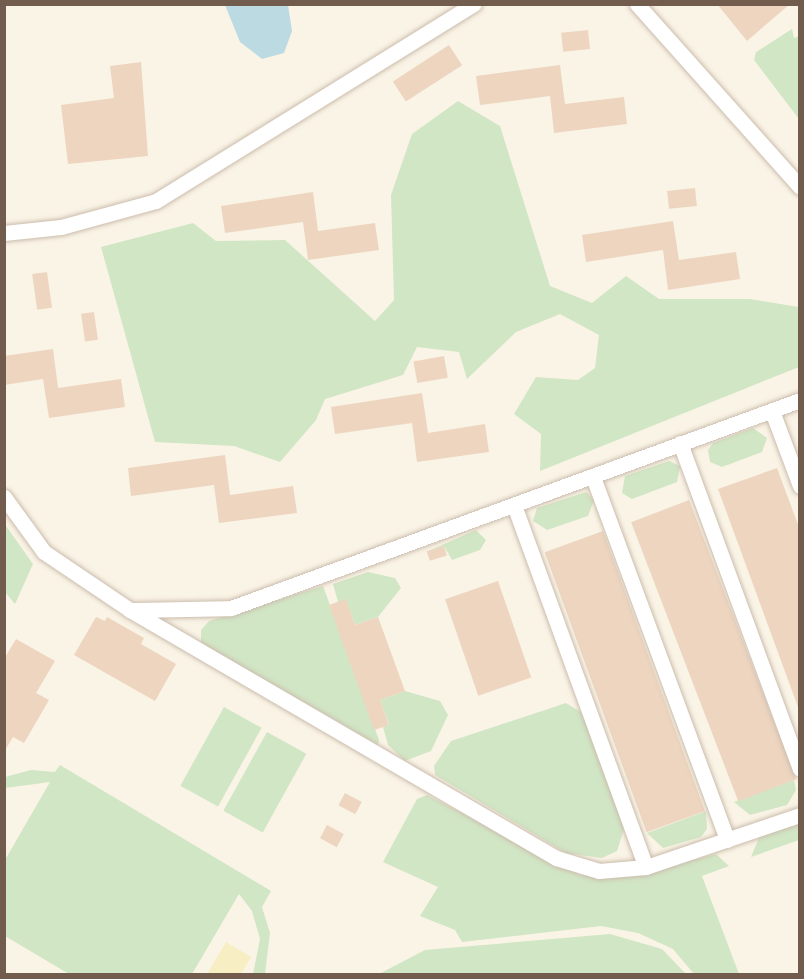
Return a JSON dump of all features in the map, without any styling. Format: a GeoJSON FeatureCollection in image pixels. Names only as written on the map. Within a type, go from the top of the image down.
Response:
{"type":"FeatureCollection","features":[{"type":"Feature","properties":{"kind":"street"},"geometry":{"type":"LineString","coordinates":[[4,232],[61,227],[156,201],[474,4]]}},
{"type":"Feature","properties":{"kind":"street"},"geometry":{"type":"LineString","coordinates":[[637,4],[800,187]]}},
{"type":"Feature","properties":{"kind":"street"},"geometry":{"type":"LineString","coordinates":[[130,610],[231,608],[800,400]]}},
{"type":"Feature","properties":{"kind":"street"},"geometry":{"type":"LineString","coordinates":[[772,411],[800,486]]}},
{"type":"Feature","properties":{"kind":"street"},"geometry":{"type":"LineString","coordinates":[[680,443],[800,769]]}},
{"type":"Feature","properties":{"kind":"street"},"geometry":{"type":"LineString","coordinates":[[593,477],[727,840]]}},
{"type":"Feature","properties":{"kind":"street"},"geometry":{"type":"LineString","coordinates":[[4,497],[44,552],[130,610],[556,858],[599,871],[646,867],[800,815]]}},
{"type":"Feature","properties":{"kind":"street"},"geometry":{"type":"LineString","coordinates":[[514,505],[646,867]]}},
{"type":"Feature","properties":{"kind":"green space"},"geometry":{"type":"Polygon","coordinates":[[[792,29],[794,38],[799,36],[799,119],[754,60],[756,52],[792,29]]]}},
{"type":"Feature","properties":{"kind":"green space"},"geometry":{"type":"Polygon","coordinates":[[[458,101],[500,126],[550,286],[592,303],[626,276],[659,299],[750,299],[799,307],[799,367],[540,471],[541,434],[514,414],[536,377],[578,380],[595,368],[599,335],[560,314],[516,332],[467,379],[459,352],[417,347],[403,375],[325,399],[316,420],[280,462],[234,446],[155,442],[101,247],[193,223],[216,241],[285,240],[375,321],[394,300],[391,195],[412,134],[458,101]]]}},
{"type":"Feature","properties":{"kind":"green space"},"geometry":{"type":"Polygon","coordinates":[[[753,428],[767,438],[762,452],[722,467],[710,462],[708,450],[713,443],[753,428]]]}},
{"type":"Feature","properties":{"kind":"green space"},"geometry":{"type":"Polygon","coordinates":[[[669,461],[680,466],[677,482],[632,499],[622,493],[625,476],[669,461]]]}},
{"type":"Feature","properties":{"kind":"green space"},"geometry":{"type":"Polygon","coordinates":[[[586,492],[594,500],[588,516],[547,530],[533,521],[537,508],[586,492]]]}},
{"type":"Feature","properties":{"kind":"green space"},"geometry":{"type":"Polygon","coordinates":[[[4,523],[33,564],[15,604],[5,592],[4,523]]]}},
{"type":"Feature","properties":{"kind":"green space"},"geometry":{"type":"Polygon","coordinates":[[[476,530],[486,540],[480,550],[452,560],[444,546],[426,552],[476,530]]]}},
{"type":"Feature","properties":{"kind":"green space"},"geometry":{"type":"Polygon","coordinates":[[[368,572],[395,578],[401,588],[378,617],[355,625],[346,600],[338,602],[333,584],[368,572]]]}},
{"type":"Feature","properties":{"kind":"green space"},"geometry":{"type":"Polygon","coordinates":[[[323,586],[379,740],[378,745],[201,643],[201,630],[209,621],[323,586]]]}},
{"type":"Feature","properties":{"kind":"green space"},"geometry":{"type":"Polygon","coordinates":[[[405,691],[440,701],[448,715],[431,751],[405,761],[388,745],[383,727],[389,724],[380,700],[405,691]]]}},
{"type":"Feature","properties":{"kind":"green space"},"geometry":{"type":"Polygon","coordinates":[[[566,703],[584,714],[625,826],[617,851],[602,858],[566,853],[435,775],[434,766],[451,741],[566,703]]]}},
{"type":"Feature","properties":{"kind":"green space"},"geometry":{"type":"Polygon","coordinates":[[[224,707],[262,728],[218,807],[180,786],[224,707]]]}},
{"type":"Feature","properties":{"kind":"green space"},"geometry":{"type":"Polygon","coordinates":[[[267,732],[306,754],[263,833],[223,811],[267,732]]]}},
{"type":"Feature","properties":{"kind":"green space"},"geometry":{"type":"Polygon","coordinates":[[[60,765],[271,891],[262,907],[270,933],[265,974],[253,974],[260,939],[252,911],[239,894],[192,974],[69,974],[5,936],[5,860],[50,782],[5,788],[5,777],[31,770],[55,772],[60,765]]]}},
{"type":"Feature","properties":{"kind":"green space"},"geometry":{"type":"Polygon","coordinates":[[[794,780],[796,790],[787,805],[750,815],[734,802],[794,780]]]}},
{"type":"Feature","properties":{"kind":"green space"},"geometry":{"type":"Polygon","coordinates":[[[427,795],[580,875],[631,876],[716,854],[729,866],[702,876],[739,974],[694,974],[673,949],[638,933],[601,926],[462,942],[455,930],[420,916],[438,887],[383,862],[417,799],[427,795]]]}},
{"type":"Feature","properties":{"kind":"green space"},"geometry":{"type":"Polygon","coordinates":[[[706,811],[707,829],[701,837],[663,848],[647,833],[706,811]]]}},
{"type":"Feature","properties":{"kind":"green space"},"geometry":{"type":"Polygon","coordinates":[[[799,822],[799,840],[751,857],[761,833],[799,822]]]}},
{"type":"Feature","properties":{"kind":"green space"},"geometry":{"type":"Polygon","coordinates":[[[610,934],[662,949],[686,974],[379,974],[425,950],[610,934]]]}},
{"type":"Feature","properties":{"kind":"sand"},"geometry":{"type":"Polygon","coordinates":[[[226,942],[251,957],[241,974],[207,974],[226,942]]]}},
{"type":"Feature","properties":{"kind":"water"},"geometry":{"type":"Polygon","coordinates":[[[225,5],[288,5],[292,31],[284,53],[262,59],[240,42],[225,5]]]}},
{"type":"Feature","properties":{"kind":"building"},"geometry":{"type":"Polygon","coordinates":[[[717,4],[790,4],[747,41],[717,4]]]}},
{"type":"Feature","properties":{"kind":"building"},"geometry":{"type":"Polygon","coordinates":[[[588,30],[590,49],[563,52],[561,33],[588,30]]]}},
{"type":"Feature","properties":{"kind":"building"},"geometry":{"type":"Polygon","coordinates":[[[449,45],[462,65],[406,102],[393,81],[449,45]]]}},
{"type":"Feature","properties":{"kind":"building"},"geometry":{"type":"Polygon","coordinates":[[[141,62],[148,156],[68,164],[61,105],[114,98],[110,66],[141,62]]]}},
{"type":"Feature","properties":{"kind":"building"},"geometry":{"type":"Polygon","coordinates":[[[560,65],[565,104],[624,97],[627,124],[554,133],[550,96],[480,105],[476,76],[560,65]]]}},
{"type":"Feature","properties":{"kind":"building"},"geometry":{"type":"Polygon","coordinates":[[[695,188],[697,206],[669,209],[667,191],[695,188]]]}},
{"type":"Feature","properties":{"kind":"building"},"geometry":{"type":"Polygon","coordinates":[[[313,192],[318,231],[375,223],[379,250],[308,260],[303,222],[225,233],[221,206],[313,192]]]}},
{"type":"Feature","properties":{"kind":"building"},"geometry":{"type":"Polygon","coordinates":[[[673,221],[679,260],[736,252],[740,279],[668,290],[663,250],[586,262],[582,235],[673,221]]]}},
{"type":"Feature","properties":{"kind":"building"},"geometry":{"type":"Polygon","coordinates":[[[47,272],[52,308],[37,310],[32,274],[47,272]]]}},
{"type":"Feature","properties":{"kind":"building"},"geometry":{"type":"Polygon","coordinates":[[[94,312],[98,340],[85,342],[81,314],[94,312]]]}},
{"type":"Feature","properties":{"kind":"building"},"geometry":{"type":"Polygon","coordinates":[[[53,349],[58,388],[121,379],[125,407],[49,418],[43,379],[4,385],[4,356],[53,349]]]}},
{"type":"Feature","properties":{"kind":"building"},"geometry":{"type":"Polygon","coordinates":[[[444,356],[448,378],[417,383],[413,361],[444,356]]]}},
{"type":"Feature","properties":{"kind":"building"},"geometry":{"type":"Polygon","coordinates":[[[422,393],[428,433],[485,424],[489,452],[417,462],[412,423],[335,434],[331,407],[422,393]]]}},
{"type":"Feature","properties":{"kind":"building"},"geometry":{"type":"Polygon","coordinates":[[[225,455],[230,495],[293,486],[297,513],[219,523],[214,485],[131,496],[128,468],[225,455]]]}},
{"type":"Feature","properties":{"kind":"building"},"geometry":{"type":"Polygon","coordinates":[[[777,468],[800,530],[798,707],[718,489],[777,468]]]}},
{"type":"Feature","properties":{"kind":"building"},"geometry":{"type":"Polygon","coordinates":[[[689,500],[796,779],[738,801],[631,522],[689,500]]]}},
{"type":"Feature","properties":{"kind":"building"},"geometry":{"type":"Polygon","coordinates":[[[603,531],[705,811],[647,832],[545,552],[603,531]]]}},
{"type":"Feature","properties":{"kind":"building"},"geometry":{"type":"Polygon","coordinates":[[[444,546],[447,556],[430,561],[427,551],[444,546]]]}},
{"type":"Feature","properties":{"kind":"building"},"geometry":{"type":"Polygon","coordinates":[[[498,581],[531,677],[478,696],[445,599],[498,581]]]}},
{"type":"Feature","properties":{"kind":"building"},"geometry":{"type":"Polygon","coordinates":[[[346,599],[355,625],[378,617],[405,691],[380,700],[389,725],[374,730],[329,605],[346,599]]]}},
{"type":"Feature","properties":{"kind":"building"},"geometry":{"type":"Polygon","coordinates":[[[96,617],[105,621],[107,617],[144,638],[141,644],[176,664],[155,701],[74,655],[96,617]]]}},
{"type":"Feature","properties":{"kind":"building"},"geometry":{"type":"Polygon","coordinates":[[[16,639],[55,661],[36,693],[49,700],[24,743],[13,737],[4,752],[4,659],[16,639]]]}},
{"type":"Feature","properties":{"kind":"building"},"geometry":{"type":"Polygon","coordinates":[[[345,793],[362,802],[355,814],[338,805],[345,793]]]}},
{"type":"Feature","properties":{"kind":"building"},"geometry":{"type":"Polygon","coordinates":[[[327,825],[344,834],[337,847],[320,838],[327,825]]]}}]}
